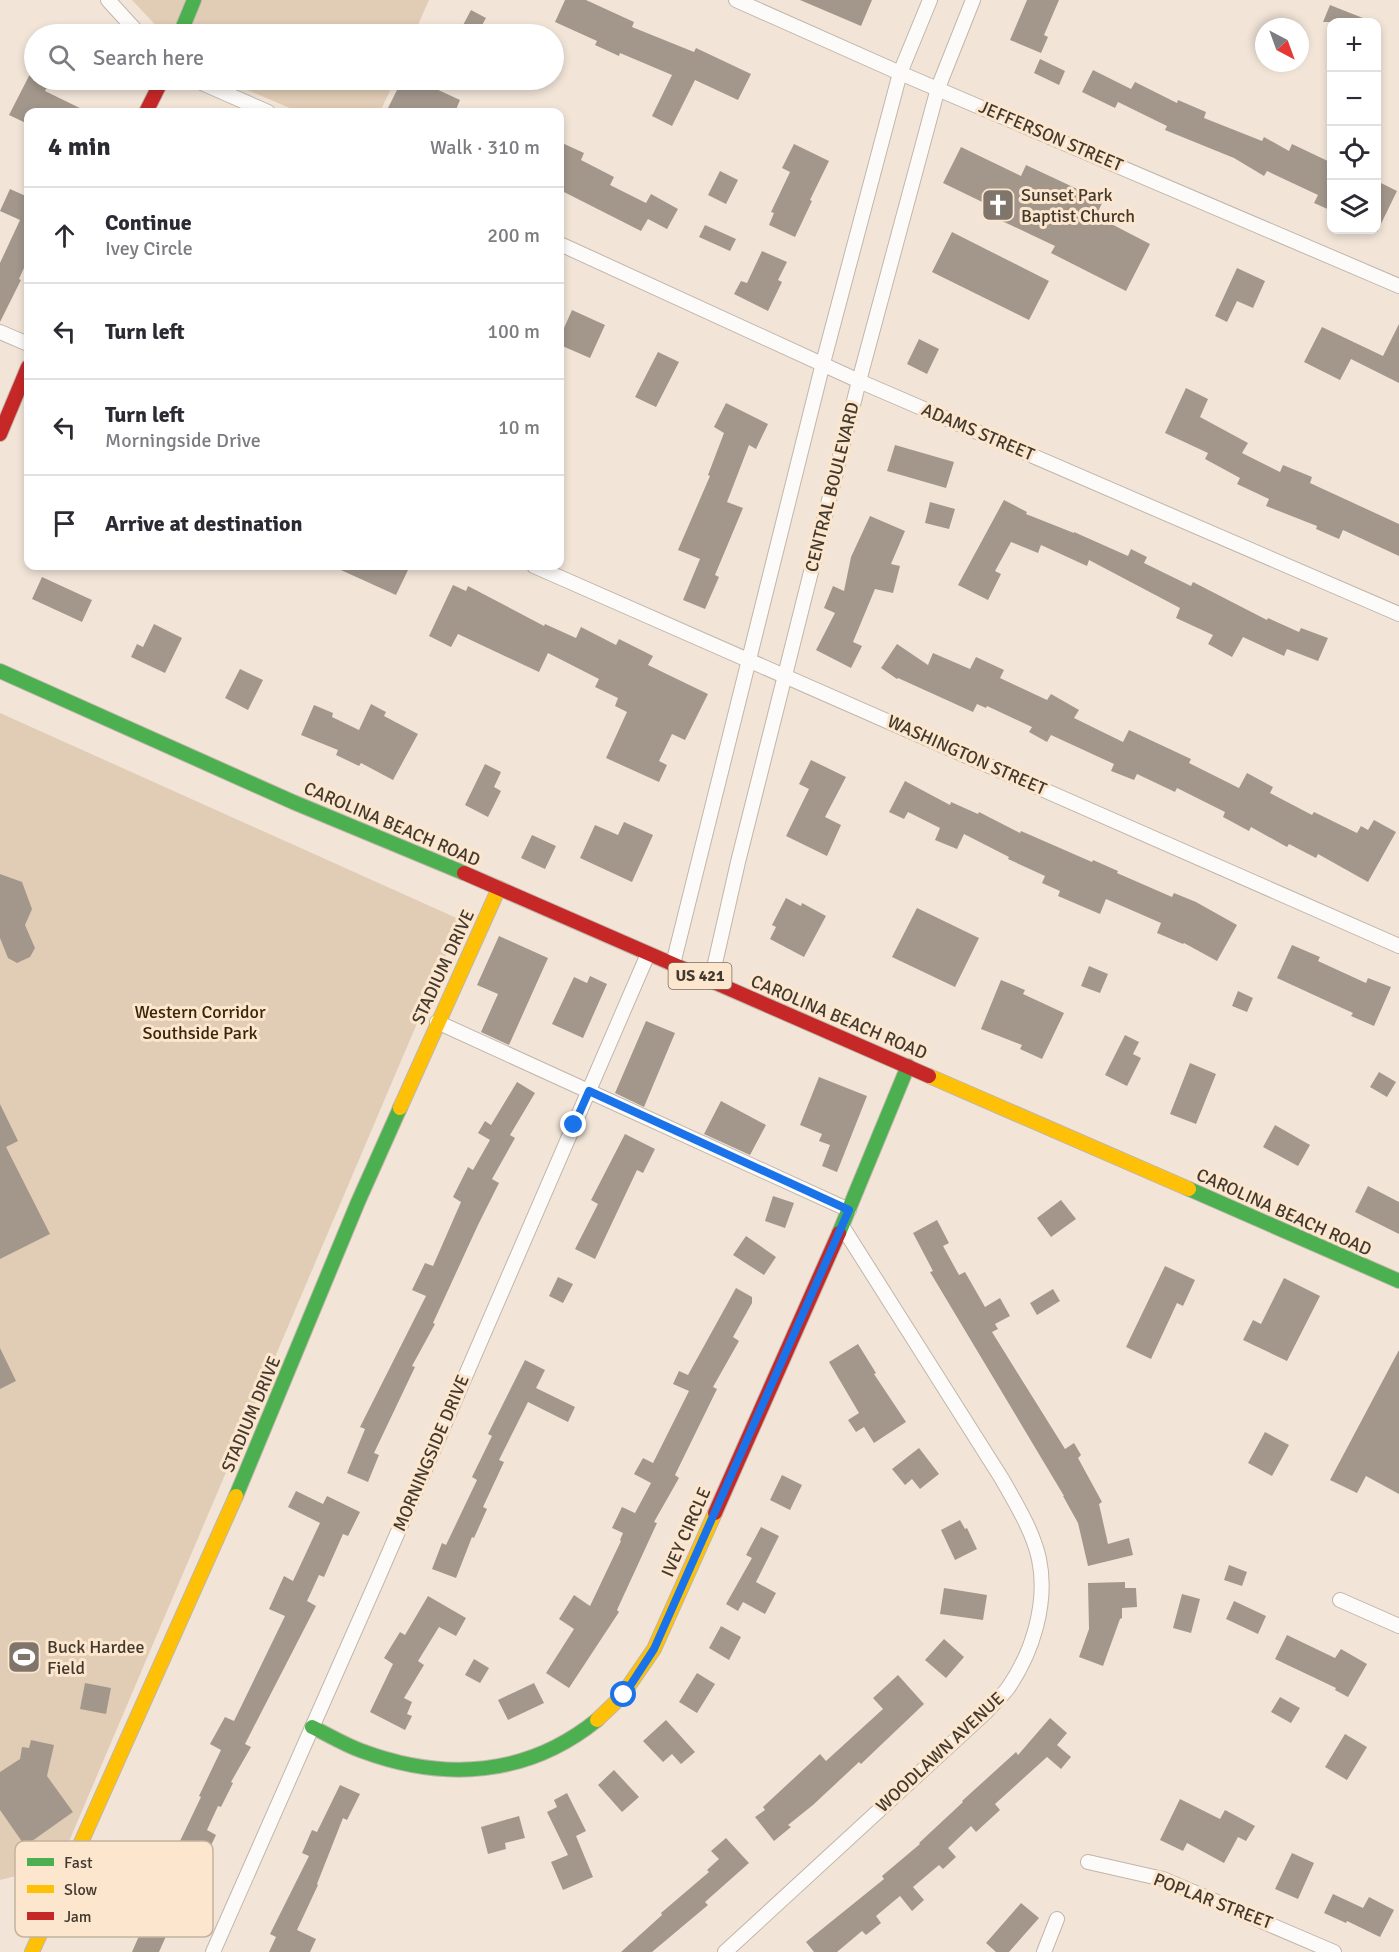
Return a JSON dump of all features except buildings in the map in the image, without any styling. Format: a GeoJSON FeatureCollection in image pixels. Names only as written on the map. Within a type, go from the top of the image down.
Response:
{"type":"FeatureCollection","features":[{"type":"Feature","properties":{"kind":"main road"},"geometry":{"type":"LineString","coordinates":[[184,24],[194,0]]}},
{"type":"Feature","properties":{"kind":"main road"},"geometry":{"type":"LineString","coordinates":[[149,108],[157,90]]}},
{"type":"Feature","properties":{"kind":"main road"},"geometry":{"type":"LineString","coordinates":[[0,434],[24,377]]}},
{"type":"Feature","properties":{"kind":"main road","name":"CAROLINA BEACH ROAD"},"geometry":{"type":"LineString","coordinates":[[0,671],[293,802],[499,888],[1399,1281]]}},
{"type":"Feature","properties":{"kind":"main road","name":"STADIUM DRIVE"},"geometry":{"type":"LineString","coordinates":[[82,1841],[207,1562],[358,1202],[499,888]]}},
{"type":"Feature","properties":{"kind":"main road","name":"IVEY CIRCLE"},"geometry":{"type":"LineString","coordinates":[[312,1727],[362,1751],[407,1765],[464,1772],[519,1763],[549,1751],[580,1734],[608,1712],[624,1695],[654,1649],[849,1210],[908,1066]]}},
{"type":"Feature","properties":{"kind":"main road","name":"STADIUM DRIVE"},"geometry":{"type":"LineString","coordinates":[[32,1952],[39,1937]]}},
{"type":"Feature","properties":{"kind":"street"},"geometry":{"type":"LineString","coordinates":[[108,0],[130,24]]}},
{"type":"Feature","properties":{"kind":"street","name":"JEFFERSON STREET"},"geometry":{"type":"LineString","coordinates":[[736,0],[900,73],[1399,286]]}},
{"type":"Feature","properties":{"kind":"street"},"geometry":{"type":"LineString","coordinates":[[673,964],[823,363],[900,73],[930,0]]}},
{"type":"Feature","properties":{"kind":"street","name":"CENTRAL BOULEVARD"},"geometry":{"type":"LineString","coordinates":[[711,981],[738,862],[859,381],[938,88],[973,0]]}},
{"type":"Feature","properties":{"kind":"street"},"geometry":{"type":"LineString","coordinates":[[218,90],[259,108]]}},
{"type":"Feature","properties":{"kind":"street","name":"ADAMS STREET"},"geometry":{"type":"LineString","coordinates":[[564,246],[859,381],[1399,614]]}},
{"type":"Feature","properties":{"kind":"street"},"geometry":{"type":"LineString","coordinates":[[0,332],[24,342]]}},
{"type":"Feature","properties":{"kind":"street","name":"WASHINGTON STREET"},"geometry":{"type":"LineString","coordinates":[[543,570],[1399,946]]}},
{"type":"Feature","properties":{"kind":"street","name":"MORNINGSIDE DRIVE"},"geometry":{"type":"LineString","coordinates":[[213,1952],[648,954]]}},
{"type":"Feature","properties":{"kind":"street"},"geometry":{"type":"LineString","coordinates":[[437,1022],[849,1210]]}},
{"type":"Feature","properties":{"kind":"street","name":"WOODLAWN AVENUE"},"geometry":{"type":"LineString","coordinates":[[725,1952],[977,1720],[1006,1690],[1018,1673],[1031,1644],[1039,1612],[1041,1581],[1039,1560],[1035,1545],[1018,1508],[842,1226]]}},
{"type":"Feature","properties":{"kind":"street"},"geometry":{"type":"LineString","coordinates":[[1340,1600],[1399,1626]]}},
{"type":"Feature","properties":{"kind":"street","name":"POPLAR STREET"},"geometry":{"type":"LineString","coordinates":[[1088,1863],[1163,1879],[1334,1952]]}},
{"type":"Feature","properties":{"kind":"street"},"geometry":{"type":"LineString","coordinates":[[1044,1952],[1057,1919]]}},
{"type":"Feature","properties":{"kind":"green space"},"geometry":{"type":"Polygon","coordinates":[[[132,0],[429,0],[418,24],[155,24],[132,0]]]}},
{"type":"Feature","properties":{"kind":"green space"},"geometry":{"type":"Polygon","coordinates":[[[247,90],[390,90],[382,108],[290,108],[247,90]]]}},
{"type":"Feature","properties":{"kind":"green space","name":"Western Corridor Southside Park"},"geometry":{"type":"Polygon","coordinates":[[[0,713],[461,920],[69,1841],[15,1841],[15,1876],[0,1880],[0,713]]]}},
{"type":"Feature","properties":{"kind":"traffic: fast"},"geometry":{"type":"LineString","coordinates":[[184,24],[194,0]]}},
{"type":"Feature","properties":{"kind":"traffic: fast"},"geometry":{"type":"LineString","coordinates":[[0,671],[293,802],[464,873]]}},
{"type":"Feature","properties":{"kind":"traffic: fast"},"geometry":{"type":"LineString","coordinates":[[839,1233],[908,1066]]}},
{"type":"Feature","properties":{"kind":"traffic: fast"},"geometry":{"type":"LineString","coordinates":[[236,1496],[358,1202],[400,1108]]}},
{"type":"Feature","properties":{"kind":"traffic: fast"},"geometry":{"type":"LineString","coordinates":[[1189,1189],[1399,1281]]}},
{"type":"Feature","properties":{"kind":"traffic: fast"},"geometry":{"type":"LineString","coordinates":[[312,1727],[356,1749],[393,1761],[455,1770],[514,1763],[543,1753],[570,1739],[597,1720]]}},
{"type":"Feature","properties":{"kind":"traffic: slow"},"geometry":{"type":"LineString","coordinates":[[400,1108],[499,888]]}},
{"type":"Feature","properties":{"kind":"traffic: slow"},"geometry":{"type":"LineString","coordinates":[[929,1076],[1189,1189]]}},
{"type":"Feature","properties":{"kind":"traffic: slow"},"geometry":{"type":"LineString","coordinates":[[82,1841],[236,1496]]}},
{"type":"Feature","properties":{"kind":"traffic: slow"},"geometry":{"type":"LineString","coordinates":[[597,1720],[621,1697],[654,1649],[715,1513]]}},
{"type":"Feature","properties":{"kind":"traffic: slow"},"geometry":{"type":"LineString","coordinates":[[32,1952],[39,1937]]}},
{"type":"Feature","properties":{"kind":"traffic: jam"},"geometry":{"type":"LineString","coordinates":[[148,108],[157,90]]}},
{"type":"Feature","properties":{"kind":"traffic: jam"},"geometry":{"type":"LineString","coordinates":[[0,434],[24,377]]}},
{"type":"Feature","properties":{"kind":"traffic: jam"},"geometry":{"type":"LineString","coordinates":[[464,873],[929,1076]]}},
{"type":"Feature","properties":{"kind":"traffic: jam"},"geometry":{"type":"LineString","coordinates":[[715,1513],[839,1233]]}},
{"type":"Feature","properties":{"kind":"place","name":"Sunset Park Baptist Church"},"geometry":{"type":"Point","coordinates":[998,205]}},
{"type":"Feature","properties":{"kind":"place","name":"Buck Hardee Field"},"geometry":{"type":"Point","coordinates":[24,1657]}},
{"type":"Feature","properties":{"kind":"route"},"geometry":{"type":"LineString","coordinates":[[574,1125],[589,1091],[849,1210],[654,1649],[624,1695]]}}]}
